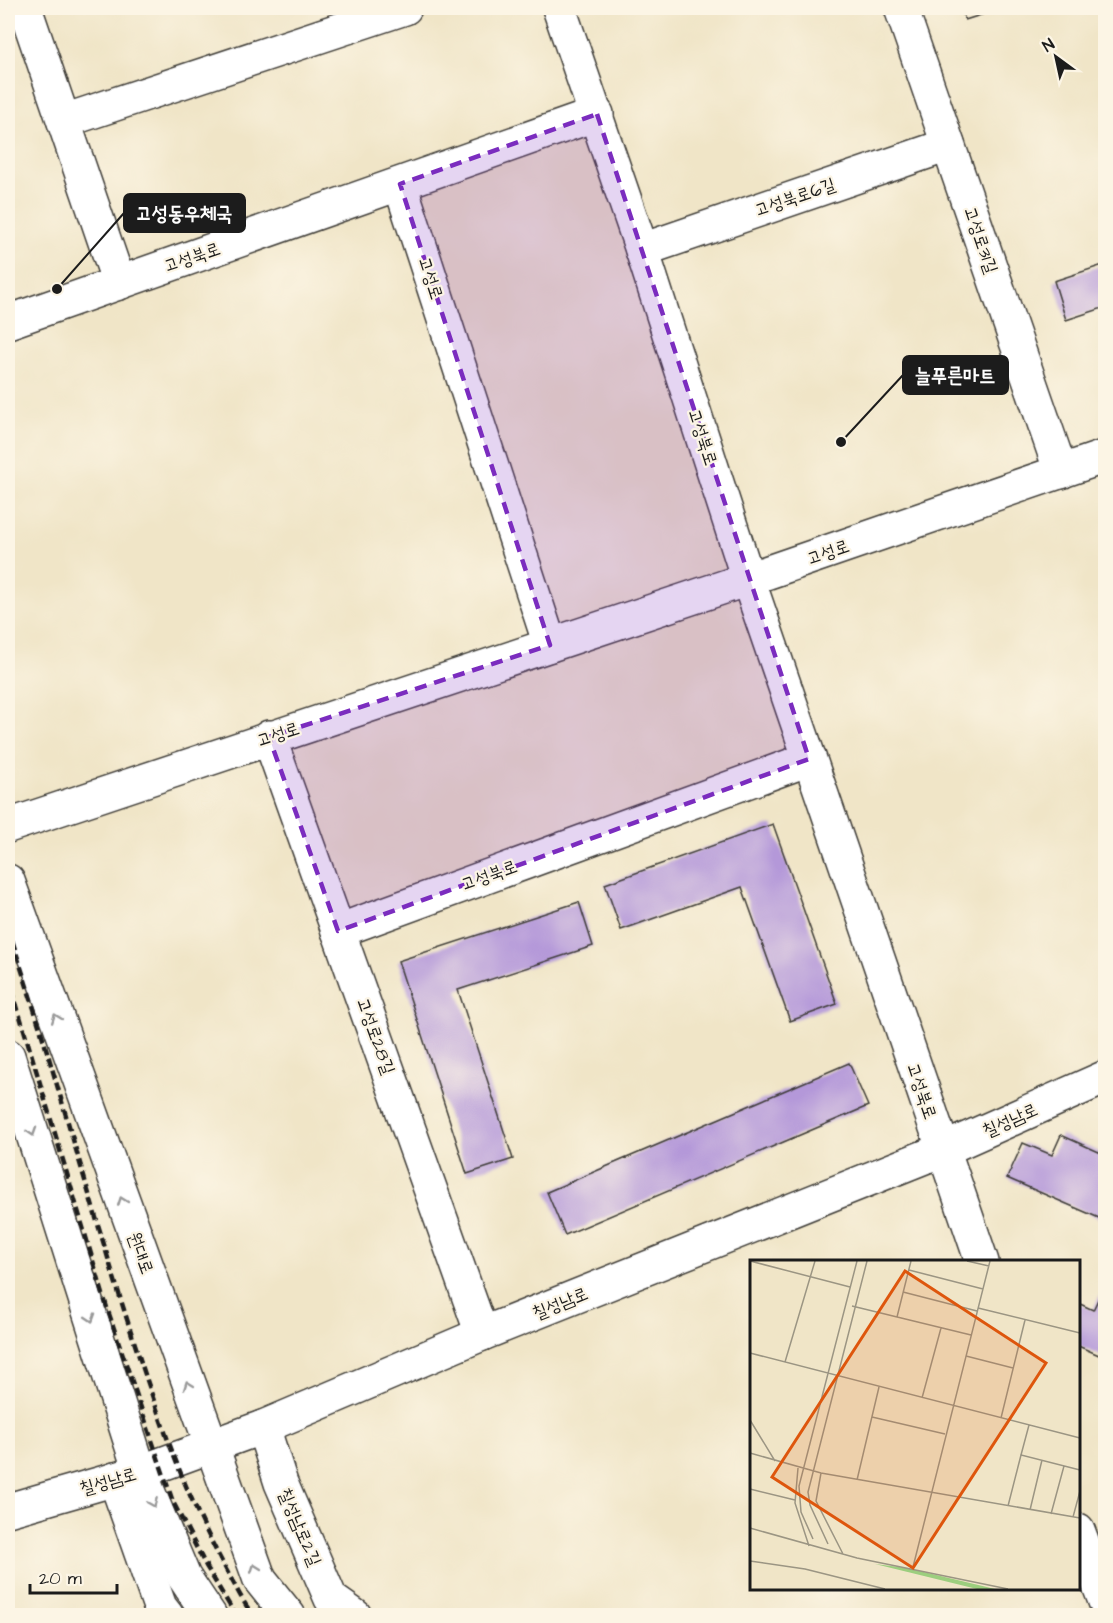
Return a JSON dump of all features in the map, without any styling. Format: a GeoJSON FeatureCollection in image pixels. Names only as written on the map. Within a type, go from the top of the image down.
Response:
{"type":"FeatureCollection","features":[{"type":"Feature","properties":{"kind":"street"},"geometry":{"type":"LineString","coordinates":[[25,8],[119,283]]}},
{"type":"Feature","properties":{"kind":"street"},"geometry":{"type":"LineString","coordinates":[[64,121],[405,8]]}},
{"type":"Feature","properties":{"kind":"street","name":"고성북로"},"geometry":{"type":"LineString","coordinates":[[559,8],[642,249],[748,579],[981,1260]]}},
{"type":"Feature","properties":{"kind":"street","name":"고성로31길"},"geometry":{"type":"LineString","coordinates":[[901,8],[1060,472]]}},
{"type":"Feature","properties":{"kind":"street","name":"고성북로"},"geometry":{"type":"LineString","coordinates":[[8,322],[597,114]]}},
{"type":"Feature","properties":{"kind":"street","name":"고성북로6길"},"geometry":{"type":"LineString","coordinates":[[642,249],[948,145]]}},
{"type":"Feature","properties":{"kind":"street","name":"고성로"},"geometry":{"type":"LineString","coordinates":[[400,184],[550,645]]}},
{"type":"Feature","properties":{"kind":"street","name":"고성로"},"geometry":{"type":"LineString","coordinates":[[8,826],[748,579],[1106,456]]}},
{"type":"Feature","properties":{"kind":"street","name":"고성로28길"},"geometry":{"type":"LineString","coordinates":[[269,737],[482,1334]]}},
{"type":"Feature","properties":{"kind":"street","name":"고성북로"},"geometry":{"type":"LineString","coordinates":[[338,931],[809,759]]}},
{"type":"Feature","properties":{"kind":"street","name":"원대로"},"geometry":{"type":"LineString","coordinates":[[8,882],[260,1580],[289,1616]]}},
{"type":"Feature","properties":{"kind":"street"},"geometry":{"type":"LineString","coordinates":[[8,1056],[128,1475],[160,1607],[167,1616]]}},
{"type":"Feature","properties":{"kind":"street","name":"칠성남로"},"geometry":{"type":"LineString","coordinates":[[8,1510],[128,1475],[263,1427],[482,1334],[942,1150],[1106,1077]]}},
{"type":"Feature","properties":{"kind":"street","name":"칠성남로2길"},"geometry":{"type":"LineString","coordinates":[[263,1427],[281,1483],[331,1599],[355,1616]]}},
{"type":"Feature","properties":{"kind":"street"},"geometry":{"type":"LineString","coordinates":[[128,1475],[184,1577],[210,1616]]}},
{"type":"Feature","properties":{"kind":"street"},"geometry":{"type":"LineString","coordinates":[[1080,1535],[1106,1604]]}},
{"type":"Feature","properties":{"kind":"highlighted area"},"geometry":{"type":"Polygon","coordinates":[[[597,114],[809,759],[338,931],[269,737],[550,645],[400,184],[597,114]]]}},
{"type":"Feature","properties":{"kind":"building"},"geometry":{"type":"Polygon","coordinates":[[[961,8],[1003,8],[965,20],[961,8]]]}},
{"type":"Feature","properties":{"kind":"building"},"geometry":{"type":"Polygon","coordinates":[[[1106,264],[1106,307],[1066,320],[1054,281],[1106,264]]]}},
{"type":"Feature","properties":{"kind":"building"},"geometry":{"type":"Polygon","coordinates":[[[773,824],[837,1004],[790,1021],[742,887],[621,930],[605,884],[773,824]]]}},
{"type":"Feature","properties":{"kind":"building"},"geometry":{"type":"Polygon","coordinates":[[[579,902],[593,946],[458,990],[513,1159],[467,1174],[398,961],[579,902]]]}},
{"type":"Feature","properties":{"kind":"building"},"geometry":{"type":"Polygon","coordinates":[[[849,1063],[868,1106],[565,1235],[547,1192],[849,1063]]]}},
{"type":"Feature","properties":{"kind":"building"},"geometry":{"type":"Polygon","coordinates":[[[1061,1135],[1101,1153],[1106,1143],[1106,1221],[1007,1178],[1023,1143],[1052,1155],[1061,1135]]]}},
{"type":"Feature","properties":{"kind":"building"},"geometry":{"type":"Polygon","coordinates":[[[1103,1289],[1106,1290],[1106,1358],[1080,1347],[1080,1304],[1093,1310],[1103,1289]]]}},
{"type":"Feature","properties":{"kind":"railway"},"geometry":{"type":"LineString","coordinates":[[8,928],[119,1294],[166,1435],[208,1535],[246,1606],[254,1616]]}},
{"type":"Feature","properties":{"kind":"railway"},"geometry":{"type":"LineString","coordinates":[[8,976],[108,1311],[173,1502],[206,1566],[236,1616]]}},
{"type":"Feature","properties":{"kind":"place","name":"고성동우체국"},"geometry":{"type":"Point","coordinates":[57,289]}},
{"type":"Feature","properties":{"kind":"place","name":"늘푸른마트"},"geometry":{"type":"Point","coordinates":[841,442]}}]}
